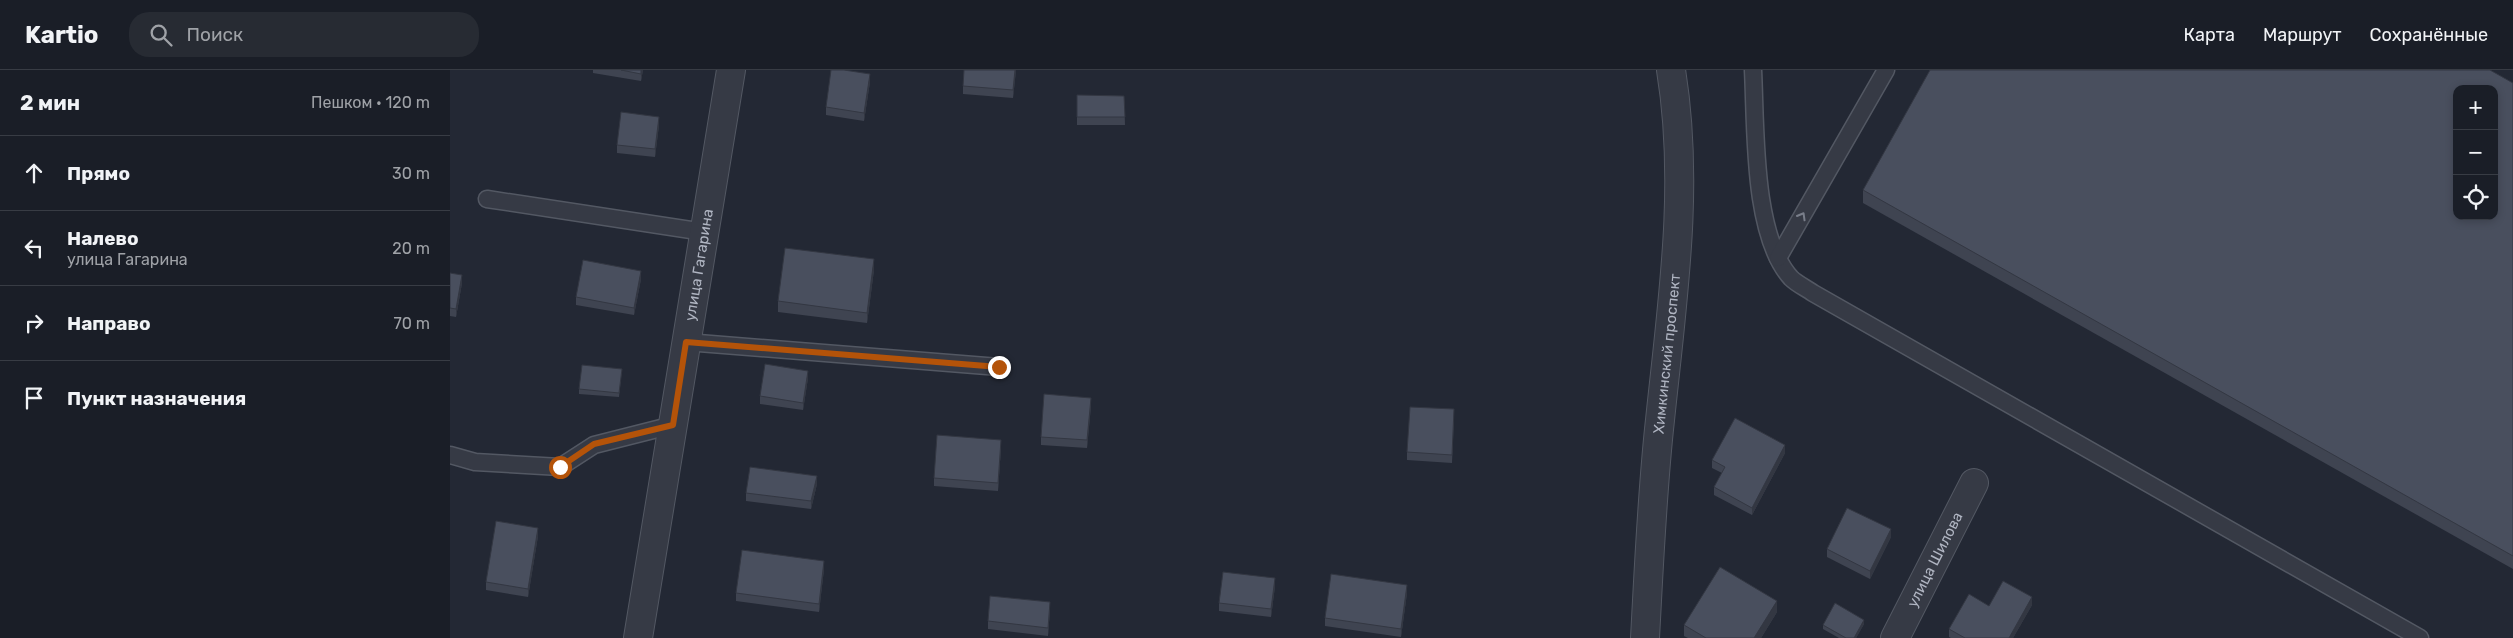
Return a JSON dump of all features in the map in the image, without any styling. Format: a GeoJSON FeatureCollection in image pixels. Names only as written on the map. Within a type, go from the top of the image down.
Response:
{"type":"FeatureCollection","features":[{"type":"Feature","properties":{"kind":"street","name":"улица Гагарина"},"geometry":{"type":"LineString","coordinates":[[638,638],[731,70]]}},
{"type":"Feature","properties":{"kind":"street","name":"Химкинский проспект"},"geometry":{"type":"LineString","coordinates":[[1645,638],[1652,493],[1680,230],[1675,98],[1670,70]]}},
{"type":"Feature","properties":{"kind":"street","name":"улица Шилова"},"geometry":{"type":"LineString","coordinates":[[1895,638],[1974,483]]}},
{"type":"Feature","properties":{"kind":"lane"},"geometry":{"type":"LineString","coordinates":[[1753,70],[1760,189],[1768,233],[1778,258],[1792,278],[1813,293],[2420,638]]}},
{"type":"Feature","properties":{"kind":"lane"},"geometry":{"type":"LineString","coordinates":[[1778,258],[1886,70]]}},
{"type":"Feature","properties":{"kind":"lane"},"geometry":{"type":"LineString","coordinates":[[486,199],[704,232]]}},
{"type":"Feature","properties":{"kind":"lane"},"geometry":{"type":"LineString","coordinates":[[686,342],[999,367]]}},
{"type":"Feature","properties":{"kind":"lane"},"geometry":{"type":"LineString","coordinates":[[450,455],[475,462],[560,467],[594,444],[673,425]]}},
{"type":"Feature","properties":{"kind":"building"},"geometry":{"type":"Polygon","coordinates":[[[621,70],[641,70],[641,74],[621,70]]]}},
{"type":"Feature","properties":{"kind":"building"},"geometry":{"type":"Polygon","coordinates":[[[831,70],[870,74],[864,113],[826,107],[831,70]]]}},
{"type":"Feature","properties":{"kind":"building"},"geometry":{"type":"Polygon","coordinates":[[[964,70],[1015,70],[1013,90],[963,86],[964,70]]]}},
{"type":"Feature","properties":{"kind":"building"},"geometry":{"type":"Polygon","coordinates":[[[1930,70],[2490,70],[2513,83],[2513,556],[1863,190],[1930,70]]]}},
{"type":"Feature","properties":{"kind":"building"},"geometry":{"type":"Polygon","coordinates":[[[1077,95],[1124,96],[1125,117],[1077,117],[1077,95]]]}},
{"type":"Feature","properties":{"kind":"building"},"geometry":{"type":"Polygon","coordinates":[[[621,112],[659,117],[655,149],[617,145],[621,112]]]}},
{"type":"Feature","properties":{"kind":"building"},"geometry":{"type":"Polygon","coordinates":[[[785,248],[874,259],[867,313],[778,301],[785,248]]]}},
{"type":"Feature","properties":{"kind":"building"},"geometry":{"type":"Polygon","coordinates":[[[583,260],[641,271],[634,308],[576,297],[583,260]]]}},
{"type":"Feature","properties":{"kind":"building"},"geometry":{"type":"Polygon","coordinates":[[[450,273],[462,275],[456,309],[450,308],[450,273]]]}},
{"type":"Feature","properties":{"kind":"building"},"geometry":{"type":"Polygon","coordinates":[[[765,364],[808,371],[803,403],[760,396],[765,364]]]}},
{"type":"Feature","properties":{"kind":"building"},"geometry":{"type":"Polygon","coordinates":[[[582,365],[622,369],[619,393],[579,389],[582,365]]]}},
{"type":"Feature","properties":{"kind":"building"},"geometry":{"type":"Polygon","coordinates":[[[1044,394],[1091,398],[1087,440],[1041,437],[1044,394]]]}},
{"type":"Feature","properties":{"kind":"building"},"geometry":{"type":"Polygon","coordinates":[[[1410,407],[1454,409],[1452,455],[1407,452],[1410,407]]]}},
{"type":"Feature","properties":{"kind":"building"},"geometry":{"type":"Polygon","coordinates":[[[1735,418],[1785,445],[1752,508],[1714,487],[1725,467],[1712,460],[1735,418]]]}},
{"type":"Feature","properties":{"kind":"building"},"geometry":{"type":"Polygon","coordinates":[[[937,435],[1001,440],[998,483],[934,478],[937,435]]]}},
{"type":"Feature","properties":{"kind":"building"},"geometry":{"type":"Polygon","coordinates":[[[750,467],[817,476],[811,501],[746,493],[750,467]]]}},
{"type":"Feature","properties":{"kind":"building"},"geometry":{"type":"Polygon","coordinates":[[[1847,508],[1891,529],[1870,571],[1827,549],[1847,508]]]}},
{"type":"Feature","properties":{"kind":"building"},"geometry":{"type":"Polygon","coordinates":[[[496,521],[538,528],[528,589],[486,582],[496,521]]]}},
{"type":"Feature","properties":{"kind":"building"},"geometry":{"type":"Polygon","coordinates":[[[742,550],[824,561],[819,604],[736,593],[742,550]]]}},
{"type":"Feature","properties":{"kind":"building"},"geometry":{"type":"Polygon","coordinates":[[[1720,567],[1777,601],[1754,638],[1706,638],[1684,625],[1720,567]]]}},
{"type":"Feature","properties":{"kind":"building"},"geometry":{"type":"Polygon","coordinates":[[[1223,572],[1275,578],[1271,609],[1219,603],[1223,572]]]}},
{"type":"Feature","properties":{"kind":"building"},"geometry":{"type":"Polygon","coordinates":[[[1331,574],[1407,585],[1401,629],[1325,618],[1331,574]]]}},
{"type":"Feature","properties":{"kind":"building"},"geometry":{"type":"Polygon","coordinates":[[[2003,581],[2032,597],[2009,638],[1965,638],[1949,629],[1969,594],[1989,606],[2003,581]]]}},
{"type":"Feature","properties":{"kind":"building"},"geometry":{"type":"Polygon","coordinates":[[[990,596],[1050,602],[1048,628],[988,621],[990,596]]]}},
{"type":"Feature","properties":{"kind":"building"},"geometry":{"type":"Polygon","coordinates":[[[1835,603],[1864,620],[1854,638],[1846,638],[1823,625],[1835,603]]]}},
{"type":"Feature","properties":{"kind":"route"},"geometry":{"type":"LineString","coordinates":[[560,467],[594,444],[673,425],[686,342],[999,367]]}}]}
